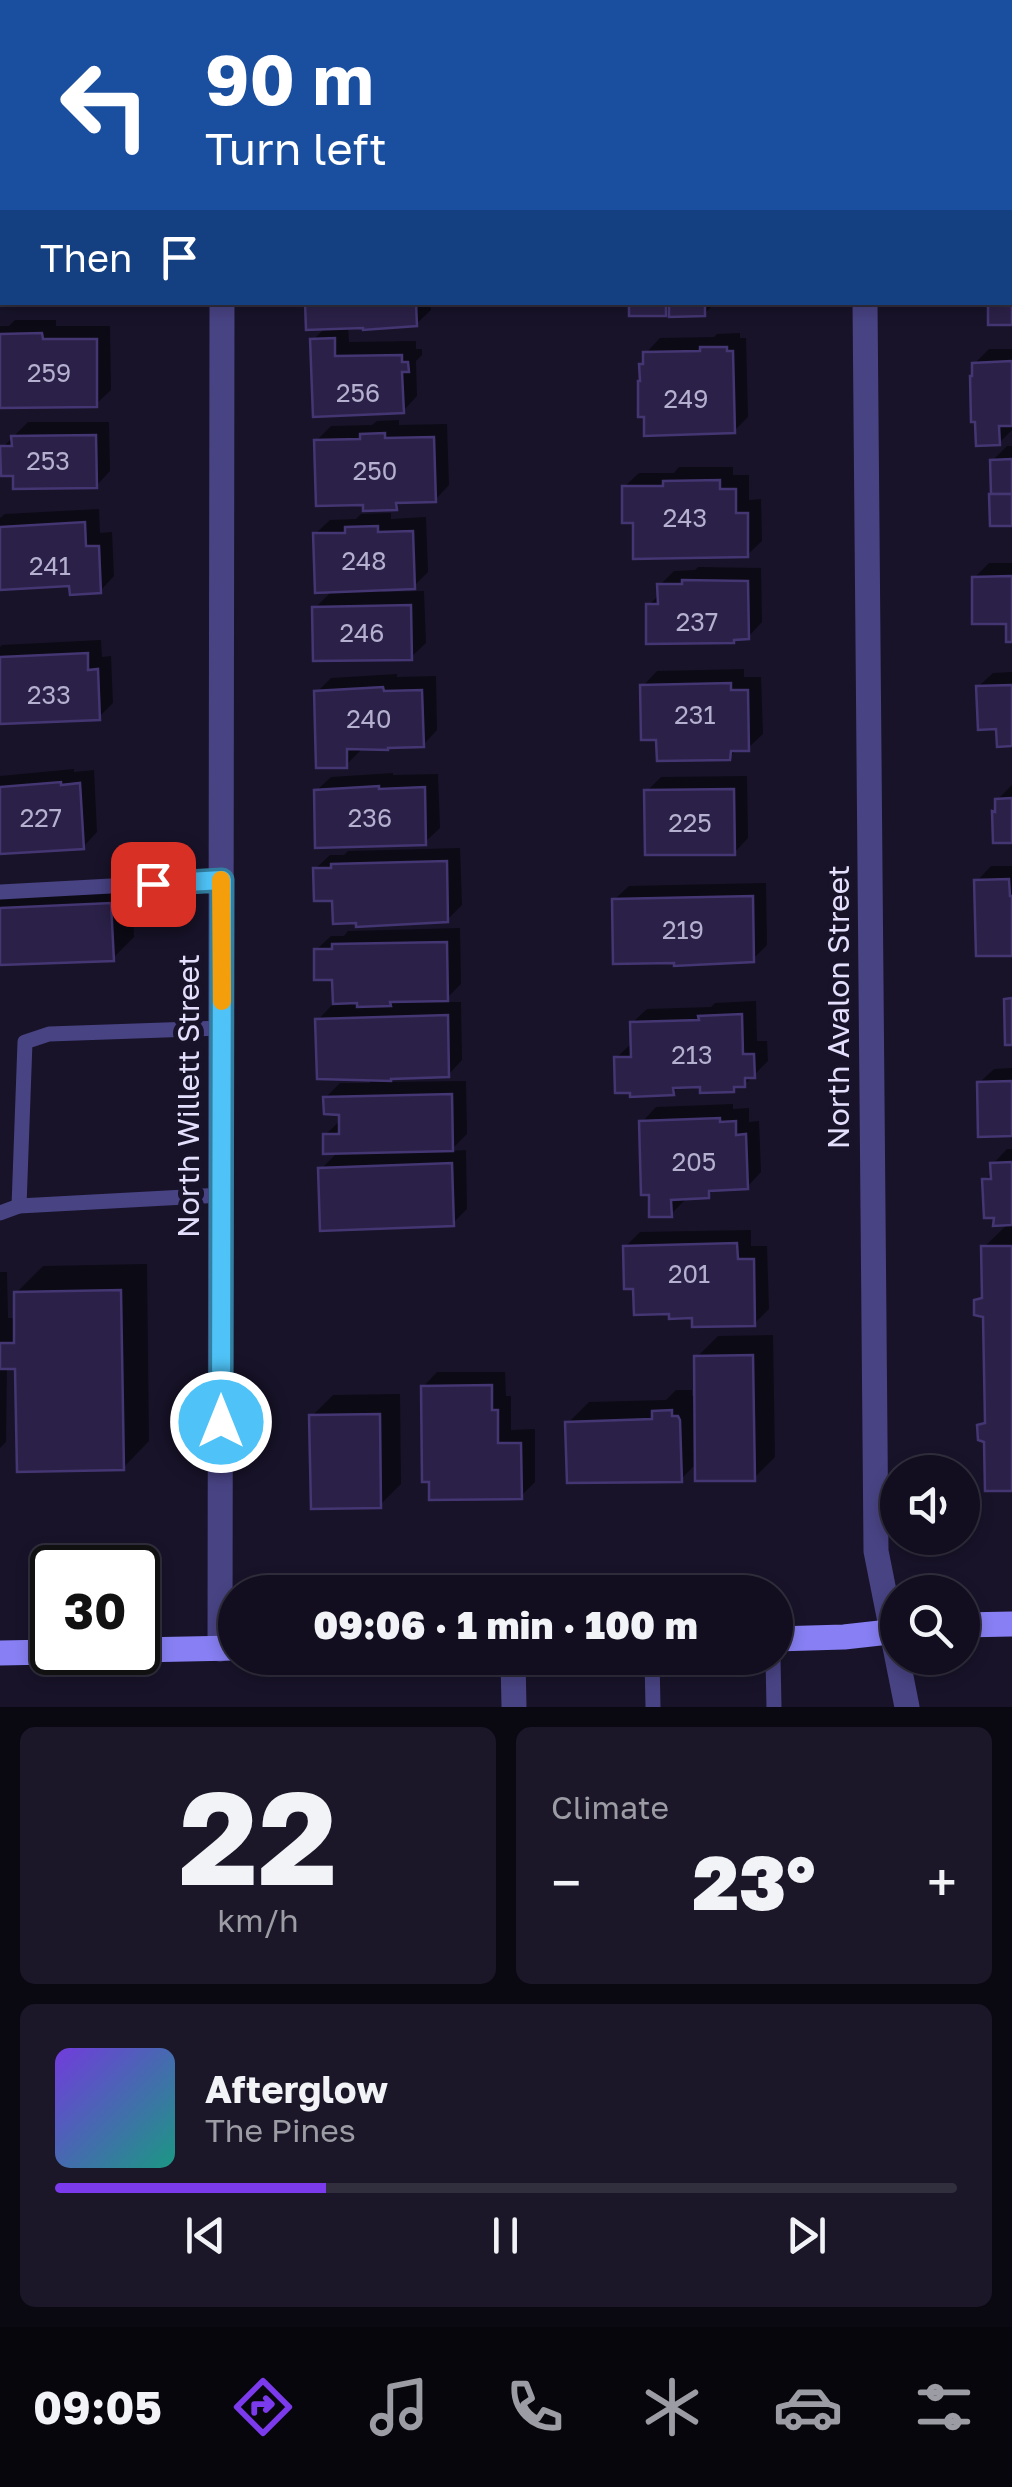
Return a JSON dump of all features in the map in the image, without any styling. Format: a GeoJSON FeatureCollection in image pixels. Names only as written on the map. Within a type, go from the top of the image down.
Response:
{"type":"FeatureCollection","features":[{"type":"Feature","properties":{"kind":"main road"},"geometry":{"type":"LineString","coordinates":[[980,1625],[1012,1624]]}},
{"type":"Feature","properties":{"kind":"main road"},"geometry":{"type":"LineString","coordinates":[[793,1638],[880,1633]]}},
{"type":"Feature","properties":{"kind":"main road"},"geometry":{"type":"LineString","coordinates":[[160,1650],[218,1648]]}},
{"type":"Feature","properties":{"kind":"main road"},"geometry":{"type":"LineString","coordinates":[[0,1653],[30,1652]]}},
{"type":"Feature","properties":{"kind":"street","name":"North Willett Street"},"geometry":{"type":"LineString","coordinates":[[222,305],[222,1195],[227,1575]]}},
{"type":"Feature","properties":{"kind":"street","name":"North Avalon Street"},"geometry":{"type":"LineString","coordinates":[[865,305],[876,1551],[882,1575]]}},
{"type":"Feature","properties":{"kind":"street"},"geometry":{"type":"LineString","coordinates":[[513,1675],[514,1707]]}},
{"type":"Feature","properties":{"kind":"street","name":"North Avalon Street"},"geometry":{"type":"LineString","coordinates":[[902,1675],[907,1707]]}},
{"type":"Feature","properties":{"kind":"lane"},"geometry":{"type":"LineString","coordinates":[[0,892],[222,880]]}},
{"type":"Feature","properties":{"kind":"lane"},"geometry":{"type":"LineString","coordinates":[[18,1206],[25,1042],[49,1034],[222,1028]]}},
{"type":"Feature","properties":{"kind":"lane"},"geometry":{"type":"LineString","coordinates":[[0,1214],[18,1206],[222,1195]]}},
{"type":"Feature","properties":{"kind":"lane"},"geometry":{"type":"LineString","coordinates":[[652,1675],[653,1707]]}},
{"type":"Feature","properties":{"kind":"lane"},"geometry":{"type":"LineString","coordinates":[[773,1675],[774,1707]]}},
{"type":"Feature","properties":{"kind":"building"},"geometry":{"type":"Polygon","coordinates":[[[305,305],[416,305],[417,326],[306,330],[305,305]]]}},
{"type":"Feature","properties":{"kind":"building"},"geometry":{"type":"Polygon","coordinates":[[[629,305],[666,305],[666,316],[629,316],[629,305]]]}},
{"type":"Feature","properties":{"kind":"building"},"geometry":{"type":"Polygon","coordinates":[[[669,305],[705,305],[705,316],[669,317],[669,305]]]}},
{"type":"Feature","properties":{"kind":"building"},"geometry":{"type":"Polygon","coordinates":[[[988,305],[1012,305],[1012,325],[988,325],[988,305]]]}},
{"type":"Feature","properties":{"kind":"building"},"geometry":{"type":"Polygon","coordinates":[[[42,333],[43,339],[97,339],[97,407],[0,408],[0,334],[42,333]]]}},
{"type":"Feature","properties":{"kind":"building"},"geometry":{"type":"Polygon","coordinates":[[[335,338],[335,356],[402,355],[409,372],[402,372],[404,413],[313,417],[310,339],[335,338]]]}},
{"type":"Feature","properties":{"kind":"building"},"geometry":{"type":"Polygon","coordinates":[[[700,347],[727,347],[727,351],[733,351],[735,433],[644,436],[644,417],[638,417],[639,364],[643,364],[643,352],[700,351],[700,347]]]}},
{"type":"Feature","properties":{"kind":"building"},"geometry":{"type":"Polygon","coordinates":[[[1012,361],[1012,426],[999,426],[1000,445],[976,446],[975,422],[971,422],[972,363],[1012,361]]]}},
{"type":"Feature","properties":{"kind":"building"},"geometry":{"type":"Polygon","coordinates":[[[385,433],[385,438],[434,437],[436,502],[396,503],[397,510],[363,511],[363,505],[316,506],[314,440],[360,439],[360,434],[385,433]]]}},
{"type":"Feature","properties":{"kind":"building"},"geometry":{"type":"Polygon","coordinates":[[[96,435],[97,488],[13,489],[13,476],[1,476],[0,446],[12,446],[11,436],[96,435]]]}},
{"type":"Feature","properties":{"kind":"building"},"geometry":{"type":"Polygon","coordinates":[[[1012,459],[1012,494],[991,494],[990,460],[1012,459]]]}},
{"type":"Feature","properties":{"kind":"building"},"geometry":{"type":"Polygon","coordinates":[[[720,480],[720,489],[736,489],[736,513],[748,513],[748,557],[633,559],[633,523],[622,523],[622,486],[720,480]]]}},
{"type":"Feature","properties":{"kind":"building"},"geometry":{"type":"Polygon","coordinates":[[[989,494],[1012,494],[1012,526],[990,526],[989,494]]]}},
{"type":"Feature","properties":{"kind":"building"},"geometry":{"type":"Polygon","coordinates":[[[85,522],[86,546],[99,546],[101,593],[70,595],[69,586],[0,590],[0,527],[85,522]]]}},
{"type":"Feature","properties":{"kind":"building"},"geometry":{"type":"Polygon","coordinates":[[[378,526],[378,532],[413,531],[415,589],[315,593],[313,533],[345,533],[345,527],[378,526]]]}},
{"type":"Feature","properties":{"kind":"building"},"geometry":{"type":"Polygon","coordinates":[[[1012,576],[1012,642],[1006,642],[1006,624],[972,624],[972,577],[1012,576]]]}},
{"type":"Feature","properties":{"kind":"building"},"geometry":{"type":"Polygon","coordinates":[[[682,580],[748,581],[749,639],[734,643],[646,644],[646,604],[658,604],[657,584],[682,584],[682,580]]]}},
{"type":"Feature","properties":{"kind":"building"},"geometry":{"type":"Polygon","coordinates":[[[411,605],[412,660],[313,661],[312,607],[411,605]]]}},
{"type":"Feature","properties":{"kind":"building"},"geometry":{"type":"Polygon","coordinates":[[[88,653],[88,670],[98,669],[100,720],[0,724],[0,657],[88,653]]]}},
{"type":"Feature","properties":{"kind":"building"},"geometry":{"type":"Polygon","coordinates":[[[731,683],[731,690],[748,690],[749,751],[731,751],[730,760],[657,761],[656,740],[641,740],[640,685],[731,683]]]}},
{"type":"Feature","properties":{"kind":"building"},"geometry":{"type":"Polygon","coordinates":[[[1012,685],[1012,746],[997,747],[996,729],[978,730],[976,686],[1012,685]]]}},
{"type":"Feature","properties":{"kind":"building"},"geometry":{"type":"Polygon","coordinates":[[[383,687],[384,691],[422,690],[424,747],[347,749],[347,768],[316,768],[314,691],[383,687]]]}},
{"type":"Feature","properties":{"kind":"building"},"geometry":{"type":"Polygon","coordinates":[[[80,783],[84,849],[0,854],[0,787],[80,783]]]}},
{"type":"Feature","properties":{"kind":"building"},"geometry":{"type":"Polygon","coordinates":[[[425,787],[426,845],[315,848],[314,790],[425,787]]]}},
{"type":"Feature","properties":{"kind":"building"},"geometry":{"type":"Polygon","coordinates":[[[734,789],[735,855],[645,855],[644,790],[734,789]]]}},
{"type":"Feature","properties":{"kind":"building"},"geometry":{"type":"Polygon","coordinates":[[[1012,798],[1012,843],[993,843],[995,799],[1012,798]]]}},
{"type":"Feature","properties":{"kind":"building"},"geometry":{"type":"Polygon","coordinates":[[[447,861],[448,922],[356,927],[356,923],[333,924],[332,901],[314,901],[313,868],[331,868],[331,864],[447,861]]]}},
{"type":"Feature","properties":{"kind":"building"},"geometry":{"type":"Polygon","coordinates":[[[1009,879],[1012,956],[976,956],[974,880],[1009,879]]]}},
{"type":"Feature","properties":{"kind":"building"},"geometry":{"type":"Polygon","coordinates":[[[753,896],[754,962],[613,964],[612,899],[753,896]]]}},
{"type":"Feature","properties":{"kind":"building"},"geometry":{"type":"Polygon","coordinates":[[[111,903],[114,961],[0,965],[0,908],[111,903]]]}},
{"type":"Feature","properties":{"kind":"building"},"geometry":{"type":"Polygon","coordinates":[[[447,942],[448,1001],[357,1007],[357,1003],[333,1004],[332,980],[314,980],[314,949],[332,949],[332,944],[447,942]]]}},
{"type":"Feature","properties":{"kind":"building"},"geometry":{"type":"Polygon","coordinates":[[[1012,998],[1012,1045],[1005,1045],[1004,999],[1012,998]]]}},
{"type":"Feature","properties":{"kind":"building"},"geometry":{"type":"Polygon","coordinates":[[[742,1014],[743,1054],[754,1054],[755,1078],[745,1078],[745,1087],[734,1087],[734,1092],[700,1093],[700,1087],[673,1088],[674,1095],[630,1097],[630,1093],[615,1093],[614,1057],[631,1057],[630,1022],[742,1014]]]}},
{"type":"Feature","properties":{"kind":"building"},"geometry":{"type":"Polygon","coordinates":[[[448,1015],[449,1077],[391,1081],[317,1079],[315,1019],[448,1015]]]}},
{"type":"Feature","properties":{"kind":"building"},"geometry":{"type":"Polygon","coordinates":[[[1012,1081],[1012,1136],[978,1137],[977,1082],[1012,1081]]]}},
{"type":"Feature","properties":{"kind":"building"},"geometry":{"type":"Polygon","coordinates":[[[452,1094],[453,1151],[323,1154],[323,1134],[339,1134],[339,1115],[324,1114],[323,1097],[452,1094]]]}},
{"type":"Feature","properties":{"kind":"building"},"geometry":{"type":"Polygon","coordinates":[[[720,1118],[720,1122],[736,1121],[736,1135],[746,1134],[748,1189],[709,1191],[709,1198],[671,1200],[672,1217],[649,1217],[649,1195],[641,1195],[639,1121],[720,1118]]]}},
{"type":"Feature","properties":{"kind":"building"},"geometry":{"type":"Polygon","coordinates":[[[1012,1162],[1012,1225],[993,1226],[994,1218],[984,1218],[982,1179],[991,1179],[990,1163],[1012,1162]]]}},
{"type":"Feature","properties":{"kind":"building"},"geometry":{"type":"Polygon","coordinates":[[[452,1163],[454,1226],[320,1231],[318,1168],[452,1163]]]}},
{"type":"Feature","properties":{"kind":"building"},"geometry":{"type":"Polygon","coordinates":[[[737,1243],[738,1259],[754,1259],[755,1326],[692,1327],[692,1318],[634,1315],[633,1289],[624,1289],[623,1246],[737,1243]]]}},
{"type":"Feature","properties":{"kind":"building"},"geometry":{"type":"Polygon","coordinates":[[[981,1246],[1012,1246],[1012,1491],[985,1491],[984,1442],[978,1440],[977,1425],[985,1423],[983,1317],[974,1315],[974,1300],[982,1298],[981,1246]]]}},
{"type":"Feature","properties":{"kind":"building"},"geometry":{"type":"Polygon","coordinates":[[[121,1290],[124,1470],[17,1472],[15,1369],[0,1369],[0,1343],[14,1343],[14,1292],[121,1290]]]}},
{"type":"Feature","properties":{"kind":"building"},"geometry":{"type":"Polygon","coordinates":[[[753,1355],[755,1481],[695,1481],[694,1356],[753,1355]]]}},
{"type":"Feature","properties":{"kind":"building"},"geometry":{"type":"Polygon","coordinates":[[[492,1385],[492,1410],[498,1410],[498,1443],[521,1443],[522,1499],[429,1500],[429,1482],[422,1482],[421,1386],[492,1385]]]}},
{"type":"Feature","properties":{"kind":"building"},"geometry":{"type":"Polygon","coordinates":[[[672,1410],[672,1416],[680,1420],[682,1482],[567,1483],[565,1422],[652,1419],[652,1411],[672,1410]]]}},
{"type":"Feature","properties":{"kind":"building"},"geometry":{"type":"Polygon","coordinates":[[[380,1414],[381,1508],[311,1509],[309,1415],[380,1414]]]}},
{"type":"Feature","properties":{"kind":"slow traffic"},"geometry":{"type":"LineString","coordinates":[[221,880],[222,1001]]}},
{"type":"Feature","properties":{"kind":"route"},"geometry":{"type":"LineString","coordinates":[[153,884],[222,880],[221,1422]]}}]}
